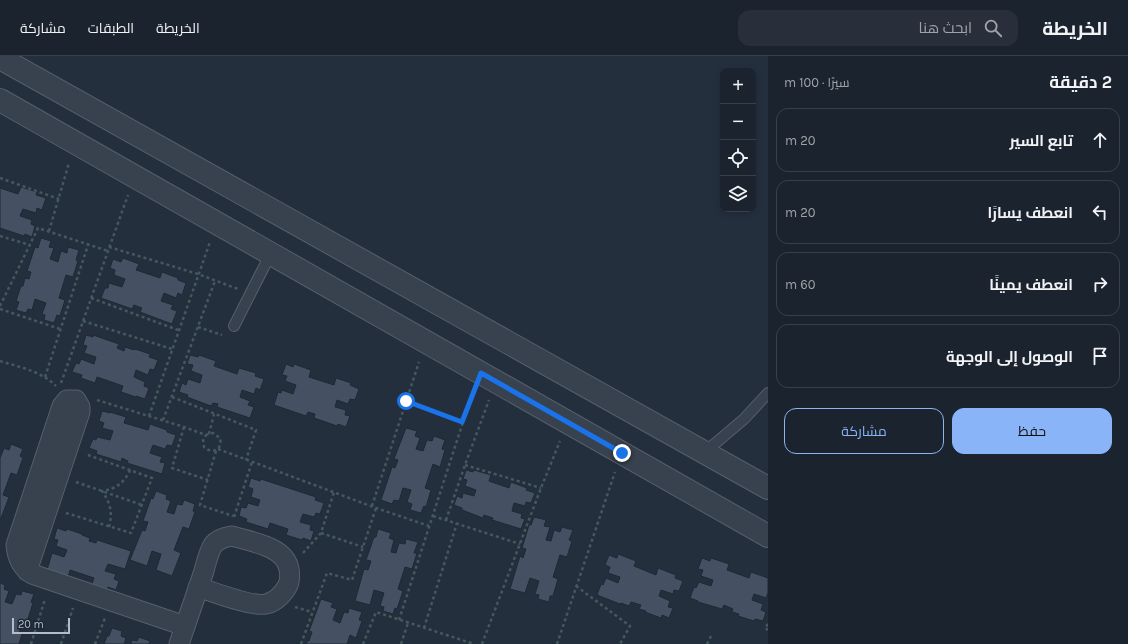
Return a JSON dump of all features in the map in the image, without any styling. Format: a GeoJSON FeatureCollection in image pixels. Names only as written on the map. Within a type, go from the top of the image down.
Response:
{"type":"FeatureCollection","features":[{"type":"Feature","properties":{"kind":"street"},"geometry":{"type":"LineString","coordinates":[[0,58],[768,488]]}},
{"type":"Feature","properties":{"kind":"street"},"geometry":{"type":"LineString","coordinates":[[0,100],[768,536]]}},
{"type":"Feature","properties":{"kind":"street"},"geometry":{"type":"LineString","coordinates":[[27,571],[80,412],[79,403],[76,400],[67,400],[62,406],[16,545],[19,560],[27,571],[32,574],[185,626]]}},
{"type":"Feature","properties":{"kind":"street"},"geometry":{"type":"LineString","coordinates":[[179,644],[198,587],[213,545],[218,540],[232,536],[275,549],[283,556],[288,564],[290,575],[288,585],[283,594],[275,600],[265,604],[255,604],[198,587]]}},
{"type":"Feature","properties":{"kind":"lane"},"geometry":{"type":"LineString","coordinates":[[234,326],[271,253]]}},
{"type":"Feature","properties":{"kind":"lane"},"geometry":{"type":"LineString","coordinates":[[705,452],[744,419],[768,392]]}},
{"type":"Feature","properties":{"kind":"path"},"geometry":{"type":"LineString","coordinates":[[49,231],[75,142]]}},
{"type":"Feature","properties":{"kind":"path"},"geometry":{"type":"LineString","coordinates":[[0,361],[45,377],[59,389],[109,247],[136,177]]}},
{"type":"Feature","properties":{"kind":"path"},"geometry":{"type":"LineString","coordinates":[[0,178],[59,199]]}},
{"type":"Feature","properties":{"kind":"path"},"geometry":{"type":"LineString","coordinates":[[148,416],[217,222]]}},
{"type":"Feature","properties":{"kind":"path"},"geometry":{"type":"LineString","coordinates":[[60,329],[0,308],[38,228],[108,251]]}},
{"type":"Feature","properties":{"kind":"path"},"geometry":{"type":"LineString","coordinates":[[0,236],[30,245]]}},
{"type":"Feature","properties":{"kind":"path"},"geometry":{"type":"LineString","coordinates":[[45,377],[88,245]]}},
{"type":"Feature","properties":{"kind":"path"},"geometry":{"type":"LineString","coordinates":[[109,247],[198,274],[250,293]]}},
{"type":"Feature","properties":{"kind":"path"},"geometry":{"type":"LineString","coordinates":[[163,420],[215,281]]}},
{"type":"Feature","properties":{"kind":"path"},"geometry":{"type":"LineString","coordinates":[[91,298],[178,330]]}},
{"type":"Feature","properties":{"kind":"path"},"geometry":{"type":"LineString","coordinates":[[83,321],[172,349]]}},
{"type":"Feature","properties":{"kind":"path"},"geometry":{"type":"LineString","coordinates":[[198,327],[229,337],[234,326]]}},
{"type":"Feature","properties":{"kind":"path"},"geometry":{"type":"LineString","coordinates":[[372,506],[426,342]]}},
{"type":"Feature","properties":{"kind":"path"},"geometry":{"type":"LineString","coordinates":[[399,620],[462,422],[489,377]]}},
{"type":"Feature","properties":{"kind":"path"},"geometry":{"type":"LineString","coordinates":[[446,520],[465,465],[489,377]]}},
{"type":"Feature","properties":{"kind":"path"},"geometry":{"type":"LineString","coordinates":[[172,397],[256,430],[246,460]]}},
{"type":"Feature","properties":{"kind":"path"},"geometry":{"type":"LineString","coordinates":[[79,403],[87,398],[93,398],[207,434],[213,433],[220,438],[220,446],[217,450],[200,505],[234,516]]}},
{"type":"Feature","properties":{"kind":"path"},"geometry":{"type":"LineString","coordinates":[[406,401],[462,422]]}},
{"type":"Feature","properties":{"kind":"path"},"geometry":{"type":"LineString","coordinates":[[214,414],[207,434],[203,439],[204,447],[208,450],[212,452],[217,450],[252,462],[429,526]]}},
{"type":"Feature","properties":{"kind":"path"},"geometry":{"type":"LineString","coordinates":[[482,644],[541,488],[568,422]]}},
{"type":"Feature","properties":{"kind":"path"},"geometry":{"type":"LineString","coordinates":[[184,427],[172,468],[208,480]]}},
{"type":"Feature","properties":{"kind":"path"},"geometry":{"type":"LineString","coordinates":[[48,508],[131,533],[152,478],[68,448]]}},
{"type":"Feature","properties":{"kind":"path"},"geometry":{"type":"LineString","coordinates":[[557,644],[622,453]]}},
{"type":"Feature","properties":{"kind":"path"},"geometry":{"type":"LineString","coordinates":[[232,536],[234,516],[252,462]]}},
{"type":"Feature","properties":{"kind":"path"},"geometry":{"type":"LineString","coordinates":[[465,465],[541,488]]}},
{"type":"Feature","properties":{"kind":"path"},"geometry":{"type":"LineString","coordinates":[[102,491],[116,487],[122,483],[130,470]]}},
{"type":"Feature","properties":{"kind":"path"},"geometry":{"type":"LineString","coordinates":[[58,476],[142,505]]}},
{"type":"Feature","properties":{"kind":"path"},"geometry":{"type":"LineString","coordinates":[[102,491],[110,504],[112,512],[109,527]]}},
{"type":"Feature","properties":{"kind":"path"},"geometry":{"type":"LineString","coordinates":[[288,564],[300,556],[321,533],[334,492]]}},
{"type":"Feature","properties":{"kind":"path"},"geometry":{"type":"LineString","coordinates":[[301,644],[327,573],[352,580],[376,508]]}},
{"type":"Feature","properties":{"kind":"path"},"geometry":{"type":"LineString","coordinates":[[433,516],[520,544]]}},
{"type":"Feature","properties":{"kind":"path"},"geometry":{"type":"LineString","coordinates":[[424,628],[457,523]]}},
{"type":"Feature","properties":{"kind":"path"},"geometry":{"type":"LineString","coordinates":[[321,533],[363,547]]}},
{"type":"Feature","properties":{"kind":"path"},"geometry":{"type":"LineString","coordinates":[[31,644],[51,581]]}},
{"type":"Feature","properties":{"kind":"path"},"geometry":{"type":"LineString","coordinates":[[576,586],[630,626],[620,644]]}},
{"type":"Feature","properties":{"kind":"path"},"geometry":{"type":"LineString","coordinates":[[61,644],[79,590]]}},
{"type":"Feature","properties":{"kind":"path"},"geometry":{"type":"LineString","coordinates":[[95,644],[111,601]]}},
{"type":"Feature","properties":{"kind":"path"},"geometry":{"type":"LineString","coordinates":[[363,644],[376,612],[474,644]]}},
{"type":"Feature","properties":{"kind":"path"},"geometry":{"type":"LineString","coordinates":[[401,644],[408,623]]}},
{"type":"Feature","properties":{"kind":"path"},"geometry":{"type":"LineString","coordinates":[[768,624],[765,628],[768,630]]}},
{"type":"Feature","properties":{"kind":"path"},"geometry":{"type":"LineString","coordinates":[[708,644],[710,636]]}},
{"type":"Feature","properties":{"kind":"building"},"geometry":{"type":"Polygon","coordinates":[[[21,187],[37,192],[36,195],[46,198],[42,210],[37,208],[36,213],[23,209],[20,216],[32,220],[31,224],[35,226],[32,237],[25,234],[24,236],[0,228],[0,188],[18,194],[21,187]]]}},
{"type":"Feature","properties":{"kind":"building"},"geometry":{"type":"Polygon","coordinates":[[[41,238],[51,241],[49,247],[54,248],[50,259],[58,262],[61,251],[67,253],[68,247],[79,250],[76,260],[78,261],[73,277],[66,275],[59,298],[65,300],[60,316],[57,315],[54,323],[44,320],[45,315],[42,314],[46,303],[35,299],[32,310],[28,309],[26,313],[16,310],[19,302],[16,301],[21,286],[23,286],[25,278],[29,279],[31,272],[27,271],[35,247],[38,248],[41,238]]]}},
{"type":"Feature","properties":{"kind":"building"},"geometry":{"type":"Polygon","coordinates":[[[123,258],[139,264],[136,270],[160,278],[162,272],[178,278],[178,280],[186,283],[182,295],[178,293],[176,298],[164,293],[161,301],[173,305],[171,309],[177,311],[172,324],[140,312],[142,308],[134,305],[132,309],[101,298],[105,288],[108,288],[109,283],[122,287],[125,279],[114,275],[115,270],[110,268],[113,259],[121,262],[123,258]]]}},
{"type":"Feature","properties":{"kind":"building"},"geometry":{"type":"Polygon","coordinates":[[[86,335],[93,337],[93,335],[119,344],[117,348],[124,351],[125,347],[150,354],[149,357],[158,360],[154,370],[150,369],[148,375],[136,370],[134,377],[145,382],[144,386],[149,388],[145,399],[121,392],[123,386],[97,377],[95,383],[81,378],[82,375],[72,372],[76,363],[79,364],[81,359],[94,364],[96,357],[84,353],[87,346],[83,345],[86,335]]]}},
{"type":"Feature","properties":{"kind":"building"},"geometry":{"type":"Polygon","coordinates":[[[190,355],[198,357],[199,355],[216,361],[214,366],[237,374],[239,368],[256,373],[255,376],[264,379],[260,390],[256,388],[254,394],[242,390],[240,397],[250,401],[248,405],[254,407],[250,418],[217,407],[218,404],[213,403],[211,406],[187,397],[188,395],[179,392],[182,383],[186,385],[188,379],[200,383],[202,375],[191,371],[193,365],[187,364],[190,355]]]}},
{"type":"Feature","properties":{"kind":"building"},"geometry":{"type":"Polygon","coordinates":[[[286,364],[293,367],[294,364],[311,370],[309,377],[334,385],[336,378],[351,383],[350,385],[359,389],[355,400],[350,399],[348,404],[337,400],[335,407],[346,410],[345,415],[350,416],[346,427],[338,424],[337,426],[314,418],[315,414],[308,412],[306,416],[274,405],[278,392],[281,393],[282,390],[293,394],[296,385],[285,381],[287,376],[282,375],[286,364]]]}},
{"type":"Feature","properties":{"kind":"building"},"geometry":{"type":"Polygon","coordinates":[[[102,411],[126,417],[124,423],[148,430],[150,424],[176,435],[172,446],[167,445],[165,449],[153,445],[150,453],[162,457],[160,462],[165,463],[162,474],[127,463],[128,461],[122,458],[121,462],[96,454],[97,451],[89,448],[93,439],[96,440],[97,437],[110,440],[113,431],[102,428],[104,423],[99,421],[102,411]]]}},
{"type":"Feature","properties":{"kind":"building"},"geometry":{"type":"Polygon","coordinates":[[[406,428],[417,431],[415,436],[420,438],[416,449],[423,451],[427,440],[432,441],[434,436],[445,440],[442,449],[445,450],[440,467],[433,464],[425,488],[431,490],[426,507],[424,506],[421,513],[410,510],[412,504],[407,502],[411,490],[403,488],[399,501],[394,500],[392,504],[381,500],[392,467],[395,468],[398,460],[394,459],[406,428]]]}},
{"type":"Feature","properties":{"kind":"building"},"geometry":{"type":"Polygon","coordinates":[[[11,444],[23,449],[20,456],[23,458],[17,475],[11,473],[3,495],[9,497],[0,521],[0,458],[4,448],[9,450],[11,444]]]}},
{"type":"Feature","properties":{"kind":"building"},"geometry":{"type":"Polygon","coordinates":[[[466,470],[473,472],[474,470],[491,475],[489,481],[509,488],[511,482],[527,488],[526,490],[535,493],[531,503],[526,502],[525,506],[514,503],[512,511],[522,514],[521,518],[525,519],[521,529],[492,520],[493,518],[484,515],[483,518],[462,510],[462,508],[454,505],[457,496],[462,498],[463,493],[474,496],[476,490],[465,486],[467,480],[463,479],[466,470]]]}},
{"type":"Feature","properties":{"kind":"building"},"geometry":{"type":"Polygon","coordinates":[[[251,478],[260,481],[261,479],[316,497],[315,500],[324,503],[320,514],[316,513],[314,517],[303,514],[300,522],[311,525],[310,530],[314,531],[311,541],[286,535],[288,529],[270,523],[268,529],[246,522],[247,519],[239,516],[241,507],[246,508],[248,503],[258,506],[260,500],[251,497],[253,489],[248,487],[251,478]]]}},
{"type":"Feature","properties":{"kind":"building"},"geometry":{"type":"Polygon","coordinates":[[[156,491],[167,495],[166,499],[171,501],[167,512],[174,514],[177,504],[182,505],[184,500],[195,504],[193,511],[195,512],[189,529],[183,527],[174,550],[181,553],[172,576],[156,570],[161,554],[152,551],[147,566],[130,560],[142,530],[145,531],[148,522],[143,521],[151,498],[153,499],[156,491]]]}},
{"type":"Feature","properties":{"kind":"building"},"geometry":{"type":"Polygon","coordinates":[[[534,517],[546,520],[544,526],[550,527],[546,540],[551,541],[554,530],[560,532],[562,527],[573,530],[569,540],[572,541],[567,557],[560,555],[553,577],[558,579],[553,596],[550,596],[549,602],[538,599],[539,595],[535,594],[539,581],[530,578],[525,593],[510,589],[520,556],[523,558],[526,549],[522,548],[529,525],[531,525],[534,517]]]}},
{"type":"Feature","properties":{"kind":"building"},"geometry":{"type":"Polygon","coordinates":[[[57,528],[66,531],[67,529],[82,534],[90,538],[89,541],[96,543],[97,540],[131,551],[125,569],[108,564],[105,571],[116,574],[114,579],[119,581],[116,590],[108,587],[107,589],[92,584],[94,578],[70,570],[68,577],[47,570],[52,553],[64,557],[67,550],[56,546],[58,540],[54,539],[57,528]]]}},
{"type":"Feature","properties":{"kind":"building"},"geometry":{"type":"Polygon","coordinates":[[[378,529],[391,533],[389,538],[394,540],[391,552],[396,553],[399,543],[405,544],[406,539],[418,542],[414,553],[417,553],[412,569],[405,567],[398,589],[403,591],[397,609],[395,608],[393,614],[383,611],[384,607],[380,606],[384,593],[374,590],[370,605],[355,601],[364,569],[368,570],[371,561],[366,560],[378,529]]]}},
{"type":"Feature","properties":{"kind":"building"},"geometry":{"type":"Polygon","coordinates":[[[618,554],[636,561],[634,566],[656,575],[658,568],[676,575],[675,578],[683,581],[679,591],[674,590],[673,594],[661,590],[659,596],[670,601],[668,607],[673,608],[669,618],[662,615],[661,618],[645,612],[646,611],[639,609],[641,605],[631,602],[629,606],[620,604],[597,595],[601,584],[603,585],[606,578],[618,583],[620,577],[608,573],[610,567],[605,565],[609,555],[617,558],[618,554]]]}},
{"type":"Feature","properties":{"kind":"building"},"geometry":{"type":"Polygon","coordinates":[[[702,558],[710,561],[711,558],[729,564],[727,570],[749,578],[751,572],[768,578],[768,593],[766,598],[754,594],[752,600],[763,604],[761,610],[766,612],[763,621],[755,619],[754,621],[738,616],[739,614],[732,612],[733,609],[724,605],[722,609],[690,598],[694,587],[696,588],[699,582],[711,586],[713,580],[701,576],[703,570],[698,569],[702,558]]]}},
{"type":"Feature","properties":{"kind":"building"},"geometry":{"type":"Polygon","coordinates":[[[0,583],[5,585],[4,589],[9,591],[5,602],[12,604],[16,594],[21,595],[22,591],[34,594],[31,602],[33,603],[25,628],[21,627],[19,633],[22,634],[19,644],[0,644],[0,583]]]}},
{"type":"Feature","properties":{"kind":"building"},"geometry":{"type":"Polygon","coordinates":[[[321,599],[333,603],[331,607],[337,609],[333,620],[340,623],[344,612],[348,613],[349,608],[362,612],[359,620],[362,621],[356,638],[350,635],[347,644],[306,644],[308,640],[309,641],[312,632],[309,631],[321,599]]]}},
{"type":"Feature","properties":{"kind":"building"},"geometry":{"type":"Polygon","coordinates":[[[112,628],[122,631],[121,636],[126,638],[124,644],[104,644],[112,628]]]}},
{"type":"Feature","properties":{"kind":"building"},"geometry":{"type":"Polygon","coordinates":[[[139,637],[150,641],[149,644],[131,644],[132,640],[137,641],[139,637]]]}},
{"type":"Feature","properties":{"kind":"route"},"geometry":{"type":"LineString","coordinates":[[406,401],[462,422],[481,373],[622,453]]}}]}
